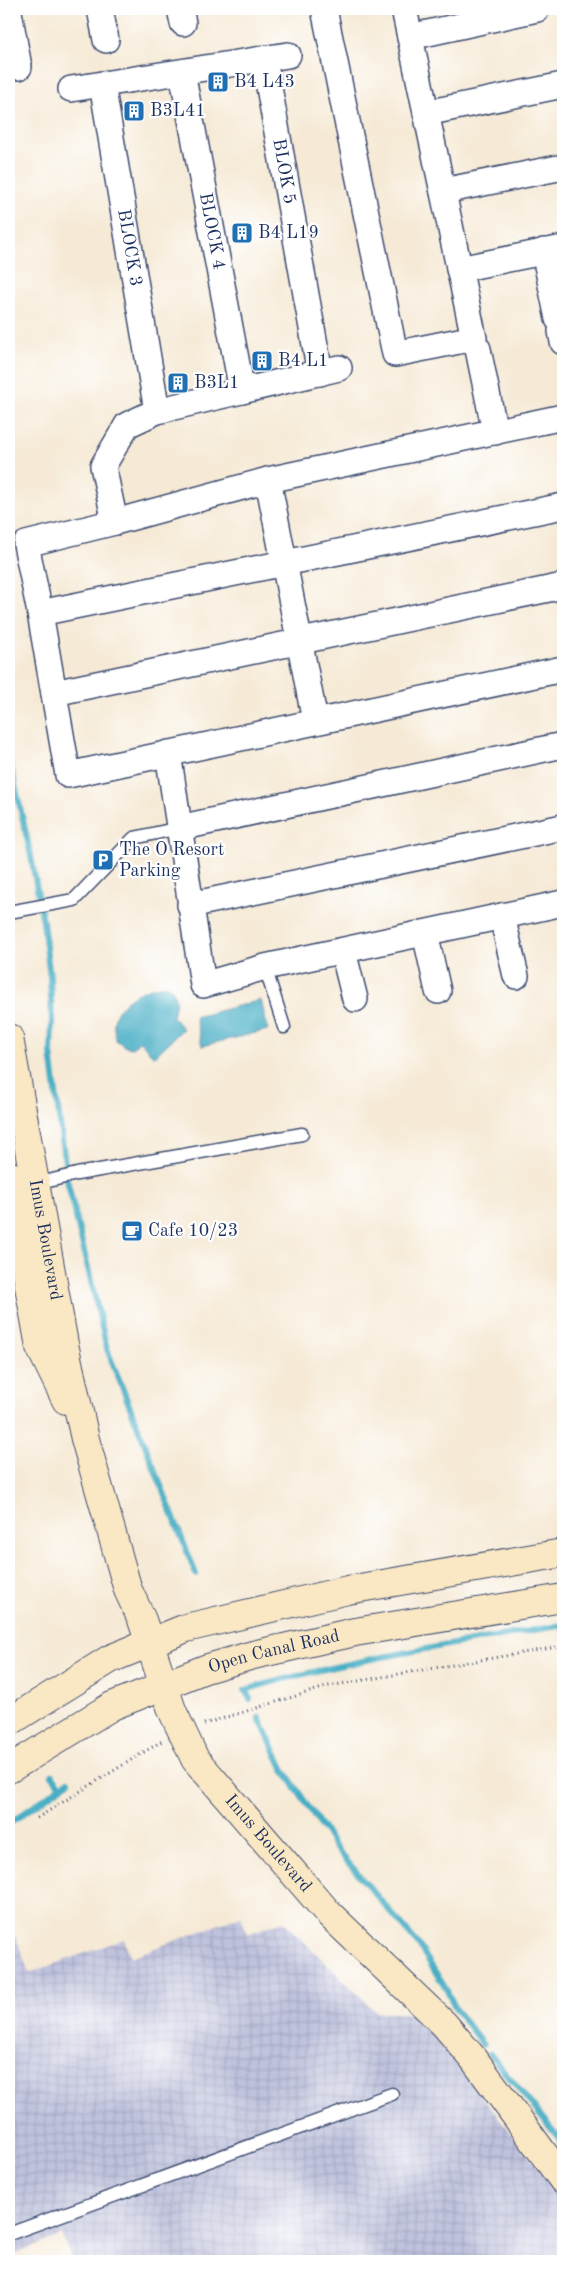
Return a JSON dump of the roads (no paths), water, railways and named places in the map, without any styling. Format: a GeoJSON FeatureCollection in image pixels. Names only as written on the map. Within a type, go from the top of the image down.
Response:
{"type":"FeatureCollection","features":[{"type":"Feature","properties":{"kind":"main road","name":"Imus Boulevard"},"geometry":{"type":"LineString","coordinates":[[9,1038],[28,1182],[40,1346],[85,1440],[128,1590],[149,1641],[182,1732],[195,1759],[329,1914],[444,2024],[473,2058],[563,2180]]}},
{"type":"Feature","properties":{"kind":"main road"},"geometry":{"type":"LineString","coordinates":[[9,1722],[110,1659],[149,1641],[186,1628],[348,1590],[563,1553]]}},
{"type":"Feature","properties":{"kind":"main road","name":"Open Canal Road"},"geometry":{"type":"LineString","coordinates":[[9,1769],[112,1706],[164,1684],[253,1655],[355,1632],[563,1598]]}},
{"type":"Feature","properties":{"kind":"street"},"geometry":{"type":"LineString","coordinates":[[100,9],[106,40]]}},
{"type":"Feature","properties":{"kind":"street"},"geometry":{"type":"LineString","coordinates":[[324,9],[395,354],[474,338],[404,9]]}},
{"type":"Feature","properties":{"kind":"street"},"geometry":{"type":"LineString","coordinates":[[410,37],[537,9]]}},
{"type":"Feature","properties":{"kind":"street"},"geometry":{"type":"LineString","coordinates":[[9,12],[19,67]]}},
{"type":"Feature","properties":{"kind":"street"},"geometry":{"type":"LineString","coordinates":[[71,90],[288,55]]}},
{"type":"Feature","properties":{"kind":"street","name":"BLOK 5"},"geometry":{"type":"LineString","coordinates":[[242,391],[329,371],[264,59]]}},
{"type":"Feature","properties":{"kind":"street","name":"BLOCK 4"},"geometry":{"type":"LineString","coordinates":[[182,72],[242,391]]}},
{"type":"Feature","properties":{"kind":"street","name":"BLOCK 3"},"geometry":{"type":"LineString","coordinates":[[102,84],[157,411]]}},
{"type":"Feature","properties":{"kind":"street"},"geometry":{"type":"LineString","coordinates":[[426,113],[563,85]]}},
{"type":"Feature","properties":{"kind":"street"},"geometry":{"type":"LineString","coordinates":[[443,191],[563,167]]}},
{"type":"Feature","properties":{"kind":"street"},"geometry":{"type":"LineString","coordinates":[[459,269],[554,250],[561,330]]}},
{"type":"Feature","properties":{"kind":"street"},"geometry":{"type":"LineString","coordinates":[[478,350],[495,432]]}},
{"type":"Feature","properties":{"kind":"street"},"geometry":{"type":"LineString","coordinates":[[115,522],[103,466],[127,425],[157,411],[242,391]]}},
{"type":"Feature","properties":{"kind":"street"},"geometry":{"type":"LineString","coordinates":[[563,418],[268,480],[26,544],[68,775],[563,669]]}},
{"type":"Feature","properties":{"kind":"street"},"geometry":{"type":"LineString","coordinates":[[268,480],[315,721]]}},
{"type":"Feature","properties":{"kind":"street"},"geometry":{"type":"LineString","coordinates":[[40,613],[563,506]]}},
{"type":"Feature","properties":{"kind":"street"},"geometry":{"type":"LineString","coordinates":[[54,693],[563,586]]}},
{"type":"Feature","properties":{"kind":"street"},"geometry":{"type":"LineString","coordinates":[[179,828],[563,745]]}},
{"type":"Feature","properties":{"kind":"street"},"geometry":{"type":"LineString","coordinates":[[168,753],[202,985],[265,967],[563,903]]}},
{"type":"Feature","properties":{"kind":"street"},"geometry":{"type":"LineString","coordinates":[[190,905],[563,827]]}},
{"type":"Feature","properties":{"kind":"street"},"geometry":{"type":"LineString","coordinates":[[502,916],[516,976]]}},
{"type":"Feature","properties":{"kind":"street"},"geometry":{"type":"LineString","coordinates":[[425,933],[438,991]]}},
{"type":"Feature","properties":{"kind":"street"},"geometry":{"type":"LineString","coordinates":[[343,951],[355,998]]}},
{"type":"Feature","properties":{"kind":"lane"},"geometry":{"type":"LineString","coordinates":[[9,912],[74,900],[134,838],[179,828]]}},
{"type":"Feature","properties":{"kind":"lane"},"geometry":{"type":"LineString","coordinates":[[265,967],[284,1027]]}},
{"type":"Feature","properties":{"kind":"lane"},"geometry":{"type":"LineString","coordinates":[[28,1182],[302,1134]]}},
{"type":"Feature","properties":{"kind":"lane"},"geometry":{"type":"LineString","coordinates":[[9,2234],[392,2094]]}},
{"type":"Feature","properties":{"kind":"water"},"geometry":{"type":"Polygon","coordinates":[[[165,985],[173,990],[176,1001],[173,1017],[183,1029],[154,1057],[140,1041],[132,1048],[124,1046],[116,1040],[114,1018],[121,1006],[138,993],[165,985]]]}},
{"type":"Feature","properties":{"kind":"water"},"geometry":{"type":"Polygon","coordinates":[[[261,1000],[268,1030],[202,1046],[195,1017],[261,1000]]]}},
{"type":"Feature","properties":{"kind":"waterway"},"geometry":{"type":"LineString","coordinates":[[9,758],[31,856],[43,922],[50,977],[51,1053],[67,1179],[107,1349],[196,1574]]}},
{"type":"Feature","properties":{"kind":"waterway"},"geometry":{"type":"LineString","coordinates":[[250,1699],[245,1690],[324,1669],[563,1625]]}},
{"type":"Feature","properties":{"kind":"waterway"},"geometry":{"type":"LineString","coordinates":[[259,1718],[284,1770],[335,1847],[418,1944],[446,1989],[457,2011],[483,2045]]}},
{"type":"Feature","properties":{"kind":"waterway"},"geometry":{"type":"LineString","coordinates":[[52,1775],[61,1786]]}},
{"type":"Feature","properties":{"kind":"waterway"},"geometry":{"type":"LineString","coordinates":[[9,1824],[69,1781]]}},
{"type":"Feature","properties":{"kind":"waterway"},"geometry":{"type":"LineString","coordinates":[[490,2054],[563,2143]]}},
{"type":"Feature","properties":{"kind":"place","name":"B4 L43"},"geometry":{"type":"Point","coordinates":[218,82]}},
{"type":"Feature","properties":{"kind":"place","name":"B3L41"},"geometry":{"type":"Point","coordinates":[134,111]}},
{"type":"Feature","properties":{"kind":"place","name":"B4 L19"},"geometry":{"type":"Point","coordinates":[242,233]}},
{"type":"Feature","properties":{"kind":"place","name":"B4 L1"},"geometry":{"type":"Point","coordinates":[262,361]}},
{"type":"Feature","properties":{"kind":"place","name":"B3L1"},"geometry":{"type":"Point","coordinates":[178,383]}},
{"type":"Feature","properties":{"kind":"place","name":"The O Resort Parking"},"geometry":{"type":"Point","coordinates":[103,860]}},
{"type":"Feature","properties":{"kind":"place","name":"Cafe 10/23"},"geometry":{"type":"Point","coordinates":[132,1231]}}]}
